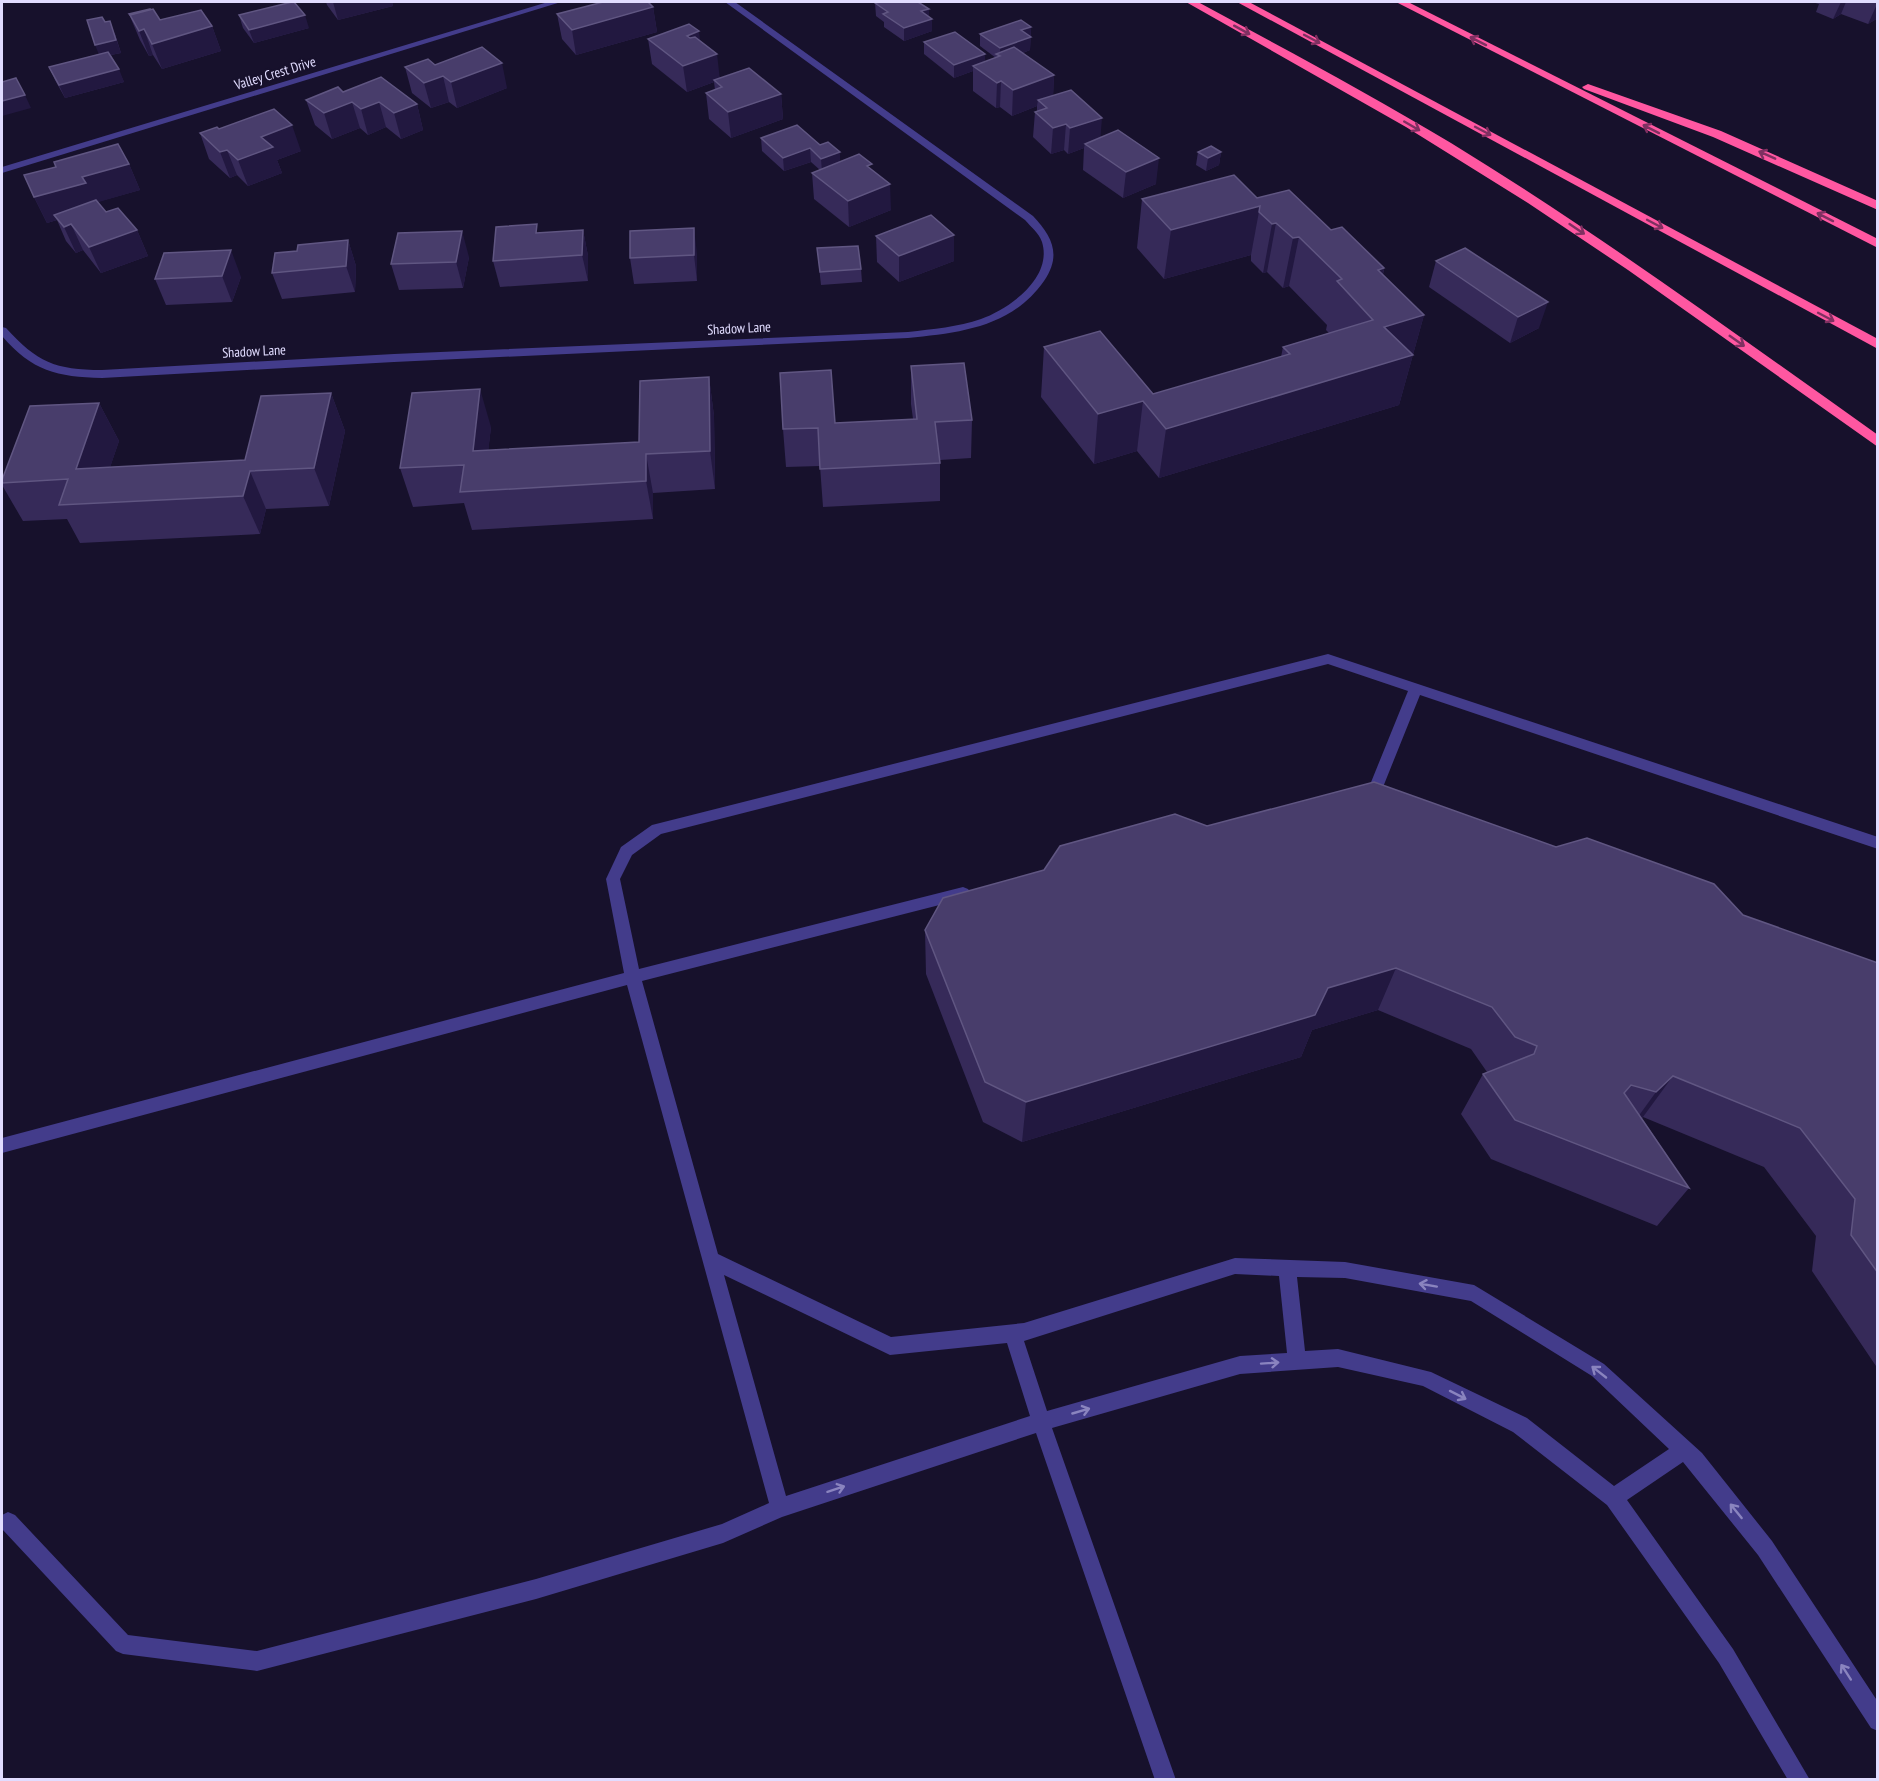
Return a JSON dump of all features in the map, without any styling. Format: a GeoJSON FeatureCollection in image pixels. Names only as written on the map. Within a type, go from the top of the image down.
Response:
{"type":"FeatureCollection","features":[{"type":"Feature","properties":{"kind":"highway"},"geometry":{"type":"LineString","coordinates":[[1191,2],[1405,122],[1523,194],[1623,261],[1878,442]]}},
{"type":"Feature","properties":{"kind":"highway"},"geometry":{"type":"LineString","coordinates":[[1242,2],[1878,345]]}},
{"type":"Feature","properties":{"kind":"highway"},"geometry":{"type":"LineString","coordinates":[[1401,2],[1878,244]]}},
{"type":"Feature","properties":{"kind":"highway"},"geometry":{"type":"LineString","coordinates":[[1534,69],[1615,95],[1717,134],[1878,206]]}},
{"type":"Feature","properties":{"kind":"street","name":"Valley Crest Drive"},"geometry":{"type":"LineString","coordinates":[[2,170],[556,2]]}},
{"type":"Feature","properties":{"kind":"street","name":"Shadow Lane"},"geometry":{"type":"LineString","coordinates":[[2,330],[20,352],[48,369],[74,374],[102,374],[394,358],[908,335],[948,331],[997,317],[1030,291],[1041,276],[1048,260],[1048,245],[1042,232],[1029,218],[730,2]]}},
{"type":"Feature","properties":{"kind":"street"},"geometry":{"type":"LineString","coordinates":[[780,1508],[633,976],[613,879],[626,851],[657,829],[1328,659],[1878,843]]}},
{"type":"Feature","properties":{"kind":"street"},"geometry":{"type":"LineString","coordinates":[[1354,798],[1376,805],[1416,688]]}},
{"type":"Feature","properties":{"kind":"street"},"geometry":{"type":"LineString","coordinates":[[2,1145],[633,976],[982,889]]}},
{"type":"Feature","properties":{"kind":"street"},"geometry":{"type":"LineString","coordinates":[[712,1260],[890,1346],[1013,1334],[1235,1266],[1345,1270],[1474,1293],[1598,1370],[1684,1450],[1765,1548],[1878,1721]]}},
{"type":"Feature","properties":{"kind":"street"},"geometry":{"type":"LineString","coordinates":[[1287,1268],[1297,1361]]}},
{"type":"Feature","properties":{"kind":"street"},"geometry":{"type":"LineString","coordinates":[[1013,1334],[1041,1422],[1166,1779]]}},
{"type":"Feature","properties":{"kind":"street"},"geometry":{"type":"LineString","coordinates":[[8,1522],[123,1644],[257,1661],[536,1589],[723,1533],[780,1508],[1041,1422],[1240,1365],[1338,1358],[1425,1378],[1520,1425],[1614,1498],[1726,1656],[1800,1779]]}},
{"type":"Feature","properties":{"kind":"street"},"geometry":{"type":"LineString","coordinates":[[1614,1498],[1684,1450]]}},
{"type":"Feature","properties":{"kind":"building"},"geometry":{"type":"Polygon","coordinates":[[[292,2],[305,15],[249,30],[239,15],[292,2]]]}},
{"type":"Feature","properties":{"kind":"building"},"geometry":{"type":"Polygon","coordinates":[[[603,2],[648,2],[653,7],[572,30],[557,14],[603,2]]]}},
{"type":"Feature","properties":{"kind":"building"},"geometry":{"type":"Polygon","coordinates":[[[918,2],[929,9],[921,11],[932,19],[904,28],[883,14],[888,12],[875,3],[918,2]]]}},
{"type":"Feature","properties":{"kind":"building"},"geometry":{"type":"Polygon","coordinates":[[[150,9],[130,15],[129,14],[150,9]]]}},
{"type":"Feature","properties":{"kind":"building"},"geometry":{"type":"Polygon","coordinates":[[[153,9],[160,20],[201,10],[212,26],[152,44],[144,29],[139,31],[130,15],[153,9]]]}},
{"type":"Feature","properties":{"kind":"building"},"geometry":{"type":"Polygon","coordinates":[[[102,17],[105,22],[110,21],[116,40],[95,45],[87,20],[102,17]]]}},
{"type":"Feature","properties":{"kind":"building"},"geometry":{"type":"Polygon","coordinates":[[[1021,20],[1031,27],[1021,30],[1031,37],[1000,48],[980,34],[1021,20]]]}},
{"type":"Feature","properties":{"kind":"building"},"geometry":{"type":"Polygon","coordinates":[[[689,24],[699,31],[687,36],[695,37],[717,54],[683,66],[648,39],[689,24]]]}},
{"type":"Feature","properties":{"kind":"building"},"geometry":{"type":"Polygon","coordinates":[[[955,32],[985,54],[954,65],[924,42],[955,32]]]}},
{"type":"Feature","properties":{"kind":"building"},"geometry":{"type":"Polygon","coordinates":[[[482,47],[502,63],[451,82],[443,76],[424,83],[405,67],[428,59],[435,65],[482,47]]]}},
{"type":"Feature","properties":{"kind":"building"},"geometry":{"type":"Polygon","coordinates":[[[1014,47],[1054,75],[1013,90],[1001,81],[997,83],[973,66],[1000,56],[996,54],[1014,47]]]}},
{"type":"Feature","properties":{"kind":"building"},"geometry":{"type":"Polygon","coordinates":[[[108,52],[119,69],[59,85],[49,67],[108,52]]]}},
{"type":"Feature","properties":{"kind":"building"},"geometry":{"type":"Polygon","coordinates":[[[749,68],[781,94],[728,112],[706,93],[722,87],[714,80],[749,68]]]}},
{"type":"Feature","properties":{"kind":"building"},"geometry":{"type":"Polygon","coordinates":[[[381,77],[417,104],[394,113],[379,102],[361,109],[352,102],[324,113],[306,100],[338,87],[343,92],[381,77]]]}},
{"type":"Feature","properties":{"kind":"building"},"geometry":{"type":"Polygon","coordinates":[[[16,78],[25,95],[2,101],[2,82],[16,78]]]}},
{"type":"Feature","properties":{"kind":"building"},"geometry":{"type":"Polygon","coordinates":[[[1071,90],[1102,118],[1070,128],[1066,124],[1053,128],[1035,112],[1047,108],[1038,100],[1071,90]]]}},
{"type":"Feature","properties":{"kind":"building"},"geometry":{"type":"Polygon","coordinates":[[[274,109],[292,125],[261,137],[273,147],[238,160],[227,150],[220,152],[200,133],[217,127],[219,129],[274,109]]]}},
{"type":"Feature","properties":{"kind":"building"},"geometry":{"type":"Polygon","coordinates":[[[797,125],[820,145],[828,142],[840,152],[821,159],[810,148],[783,158],[761,138],[797,125]]]}},
{"type":"Feature","properties":{"kind":"building"},"geometry":{"type":"Polygon","coordinates":[[[1118,130],[1159,158],[1126,172],[1085,144],[1118,130]]]}},
{"type":"Feature","properties":{"kind":"building"},"geometry":{"type":"Polygon","coordinates":[[[118,144],[129,164],[82,177],[86,183],[34,197],[24,175],[56,167],[54,162],[118,144]]]}},
{"type":"Feature","properties":{"kind":"building"},"geometry":{"type":"Polygon","coordinates":[[[1211,146],[1221,152],[1208,158],[1198,152],[1211,146]]]}},
{"type":"Feature","properties":{"kind":"building"},"geometry":{"type":"Polygon","coordinates":[[[859,154],[872,164],[867,166],[890,184],[848,201],[812,173],[859,154]]]}},
{"type":"Feature","properties":{"kind":"building"},"geometry":{"type":"Polygon","coordinates":[[[1234,175],[1257,198],[1289,190],[1331,230],[1342,227],[1384,268],[1378,270],[1424,315],[1384,327],[1413,355],[1166,429],[1143,401],[1098,414],[1044,347],[1100,331],[1153,394],[1290,354],[1283,347],[1373,320],[1337,281],[1342,279],[1299,237],[1293,238],[1276,223],[1272,224],[1259,212],[1260,206],[1171,230],[1142,199],[1234,175]]]}},
{"type":"Feature","properties":{"kind":"building"},"geometry":{"type":"Polygon","coordinates":[[[96,200],[106,212],[118,208],[137,230],[89,247],[71,224],[64,227],[54,215],[96,200]]]}},
{"type":"Feature","properties":{"kind":"building"},"geometry":{"type":"Polygon","coordinates":[[[931,215],[954,235],[899,256],[876,236],[931,215]]]}},
{"type":"Feature","properties":{"kind":"building"},"geometry":{"type":"Polygon","coordinates":[[[537,224],[536,233],[583,230],[582,255],[493,261],[496,227],[537,224]]]}},
{"type":"Feature","properties":{"kind":"building"},"geometry":{"type":"Polygon","coordinates":[[[694,228],[694,255],[630,258],[630,231],[694,228]]]}},
{"type":"Feature","properties":{"kind":"building"},"geometry":{"type":"Polygon","coordinates":[[[462,231],[456,262],[391,264],[398,233],[462,231]]]}},
{"type":"Feature","properties":{"kind":"building"},"geometry":{"type":"Polygon","coordinates":[[[348,240],[346,266],[272,273],[275,253],[297,251],[298,245],[348,240]]]}},
{"type":"Feature","properties":{"kind":"building"},"geometry":{"type":"Polygon","coordinates":[[[858,246],[861,269],[820,272],[817,248],[858,246]]]}},
{"type":"Feature","properties":{"kind":"building"},"geometry":{"type":"Polygon","coordinates":[[[1465,248],[1548,302],[1518,317],[1436,261],[1465,248]]]}},
{"type":"Feature","properties":{"kind":"building"},"geometry":{"type":"Polygon","coordinates":[[[231,250],[222,276],[155,279],[164,253],[231,250]]]}},
{"type":"Feature","properties":{"kind":"building"},"geometry":{"type":"Polygon","coordinates":[[[964,363],[972,420],[935,422],[940,463],[820,469],[818,428],[783,429],[780,373],[831,370],[835,423],[917,419],[911,366],[964,363]]]}},
{"type":"Feature","properties":{"kind":"building"},"geometry":{"type":"Polygon","coordinates":[[[709,377],[710,451],[646,454],[646,481],[460,492],[464,465],[400,468],[412,393],[480,389],[473,451],[639,442],[640,381],[709,377]]]}},
{"type":"Feature","properties":{"kind":"building"},"geometry":{"type":"Polygon","coordinates":[[[331,393],[314,468],[250,471],[243,496],[59,505],[68,479],[2,483],[30,406],[99,403],[76,469],[245,460],[261,396],[331,393]]]}},
{"type":"Feature","properties":{"kind":"building"},"geometry":{"type":"Polygon","coordinates":[[[1374,782],[1556,847],[1587,838],[1714,884],[1743,915],[1878,963],[1878,1273],[1851,1235],[1855,1199],[1800,1128],[1673,1076],[1656,1092],[1631,1085],[1624,1093],[1689,1188],[1515,1120],[1483,1074],[1534,1054],[1537,1046],[1515,1037],[1492,1007],[1396,968],[1328,988],[1315,1015],[1026,1102],[985,1082],[925,930],[943,898],[1044,870],[1060,846],[1175,814],[1207,826],[1374,782]]]}}]}
